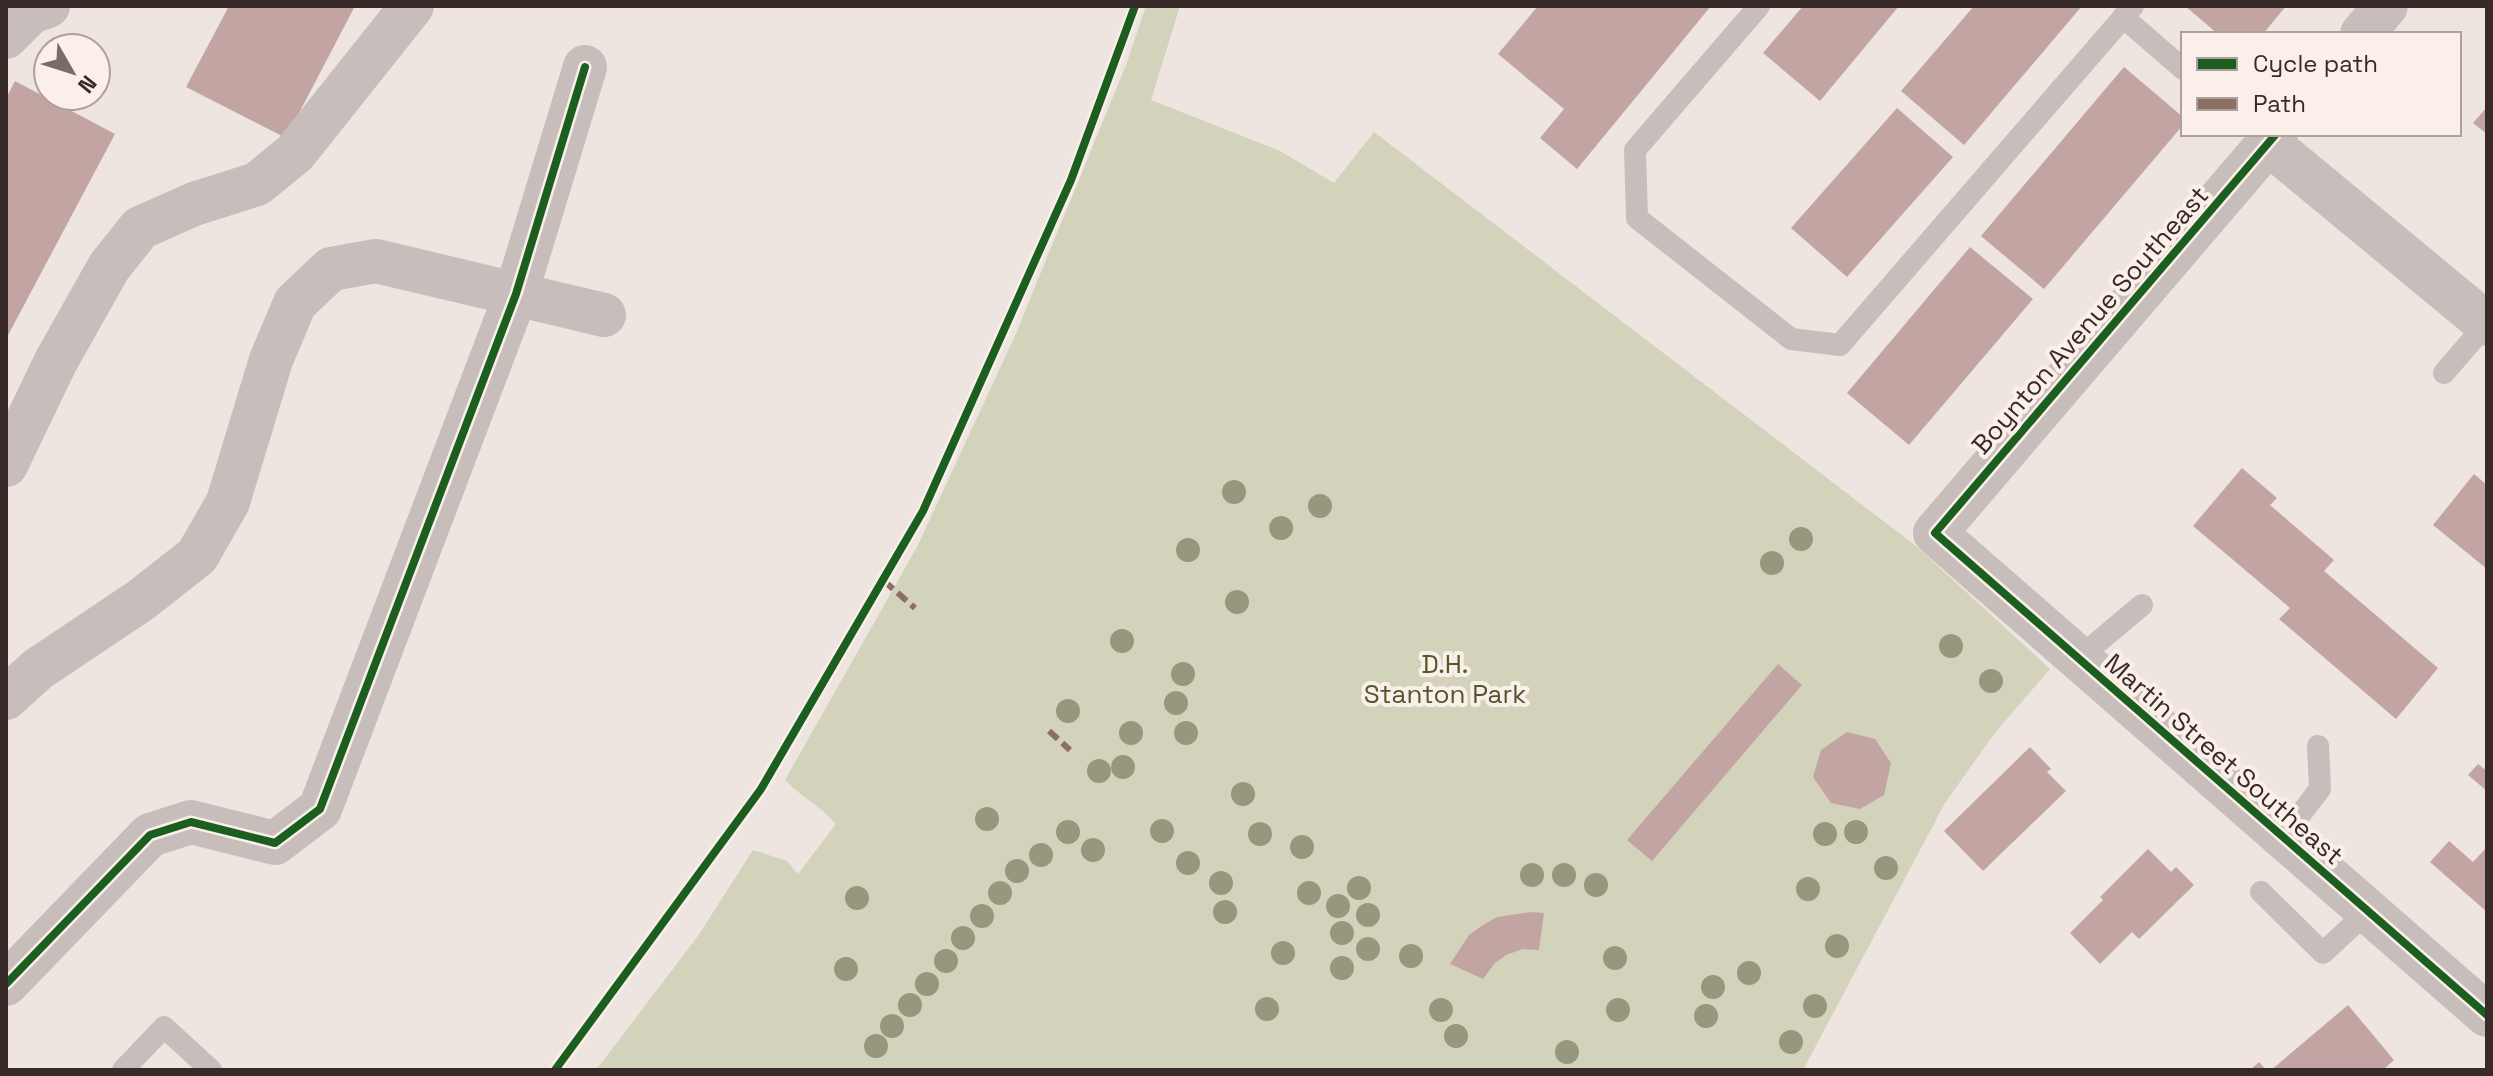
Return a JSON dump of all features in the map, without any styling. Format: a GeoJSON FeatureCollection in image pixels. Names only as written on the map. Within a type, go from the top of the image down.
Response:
{"type":"FeatureCollection","features":[{"type":"Feature","properties":{"kind":"street"},"geometry":{"type":"LineString","coordinates":[[6,37],[31,12],[48,6]]}},
{"type":"Feature","properties":{"kind":"street"},"geometry":{"type":"LineString","coordinates":[[6,465],[56,361],[101,281],[140,228],[194,204],[257,184],[295,153],[412,6]]}},
{"type":"Feature","properties":{"kind":"street"},"geometry":{"type":"LineString","coordinates":[[2364,32],[2386,6]]}},
{"type":"Feature","properties":{"kind":"street"},"geometry":{"type":"LineString","coordinates":[[6,984],[150,835],[191,822],[275,843],[320,809],[516,294],[585,67]]}},
{"type":"Feature","properties":{"kind":"street"},"geometry":{"type":"LineString","coordinates":[[2268,137],[2487,324]]}},
{"type":"Feature","properties":{"kind":"street","name":"Boynton Avenue Southeast"},"geometry":{"type":"LineString","coordinates":[[1935,533],[2268,137]]}},
{"type":"Feature","properties":{"kind":"street"},"geometry":{"type":"LineString","coordinates":[[6,698],[38,669],[141,600],[197,556],[228,502],[271,360],[295,303],[331,269],[376,261],[604,315]]}},
{"type":"Feature","properties":{"kind":"street","name":"Martin Street Southeast"},"geometry":{"type":"LineString","coordinates":[[1935,533],[2487,1015]]}},
{"type":"Feature","properties":{"kind":"lane"},"geometry":{"type":"LineString","coordinates":[[1759,6],[1635,150],[1637,218],[1791,339],[1840,345],[2128,12],[2181,67]]}},
{"type":"Feature","properties":{"kind":"lane"},"geometry":{"type":"LineString","coordinates":[[2444,373],[2487,324]]}},
{"type":"Feature","properties":{"kind":"lane"},"geometry":{"type":"LineString","coordinates":[[2079,658],[2142,605]]}},
{"type":"Feature","properties":{"kind":"lane"},"geometry":{"type":"LineString","coordinates":[[2283,837],[2320,789],[2318,746]]}},
{"type":"Feature","properties":{"kind":"lane"},"geometry":{"type":"LineString","coordinates":[[2261,892],[2323,953],[2368,911]]}},
{"type":"Feature","properties":{"kind":"lane"},"geometry":{"type":"LineString","coordinates":[[123,1070],[164,1027],[211,1070]]}},
{"type":"Feature","properties":{"kind":"green space","name":"D.H. Stanton Park"},"geometry":{"type":"Polygon","coordinates":[[[1146,6],[1180,6],[1151,100],[1280,151],[1334,183],[1374,132],[1916,546],[2050,669],[1994,734],[1945,803],[1803,1070],[596,1070],[698,936],[753,850],[787,861],[798,874],[836,824],[785,780],[917,547],[1014,338],[1126,65],[1146,6]]]}},
{"type":"Feature","properties":{"kind":"building"},"geometry":{"type":"Polygon","coordinates":[[[229,6],[355,6],[286,138],[186,87],[229,6]]]}},
{"type":"Feature","properties":{"kind":"building"},"geometry":{"type":"Polygon","coordinates":[[[1538,6],[1711,6],[1577,169],[1540,138],[1564,109],[1498,54],[1538,6]]]}},
{"type":"Feature","properties":{"kind":"building"},"geometry":{"type":"Polygon","coordinates":[[[1803,6],[1899,6],[1820,101],[1763,53],[1803,6]]]}},
{"type":"Feature","properties":{"kind":"building"},"geometry":{"type":"Polygon","coordinates":[[[1974,6],[2082,6],[1964,145],[1901,91],[1974,6]]]}},
{"type":"Feature","properties":{"kind":"building"},"geometry":{"type":"Polygon","coordinates":[[[2185,6],[2286,6],[2265,32],[2216,32],[2185,6]]]}},
{"type":"Feature","properties":{"kind":"building"},"geometry":{"type":"Polygon","coordinates":[[[2124,67],[2181,115],[2181,127],[2044,289],[1981,236],[2124,67]]]}},
{"type":"Feature","properties":{"kind":"building"},"geometry":{"type":"Polygon","coordinates":[[[15,81],[32,90],[32,112],[73,112],[115,134],[6,339],[6,98],[15,81]]]}},
{"type":"Feature","properties":{"kind":"building"},"geometry":{"type":"Polygon","coordinates":[[[2487,107],[2487,134],[2473,123],[2487,107]]]}},
{"type":"Feature","properties":{"kind":"building"},"geometry":{"type":"Polygon","coordinates":[[[1897,108],[1953,157],[1847,277],[1791,228],[1897,108]]]}},
{"type":"Feature","properties":{"kind":"building"},"geometry":{"type":"Polygon","coordinates":[[[1970,247],[2033,299],[1909,445],[1847,393],[1970,247]]]}},
{"type":"Feature","properties":{"kind":"building"},"geometry":{"type":"Polygon","coordinates":[[[2242,468],[2277,498],[2270,505],[2334,560],[2324,571],[2438,668],[2396,719],[2279,619],[2290,608],[2193,526],[2242,468]]]}},
{"type":"Feature","properties":{"kind":"building"},"geometry":{"type":"Polygon","coordinates":[[[2474,474],[2487,485],[2487,569],[2433,525],[2474,474]]]}},
{"type":"Feature","properties":{"kind":"building"},"geometry":{"type":"Polygon","coordinates":[[[1778,664],[1802,685],[1652,861],[1627,840],[1778,664]]]}},
{"type":"Feature","properties":{"kind":"building"},"geometry":{"type":"Polygon","coordinates":[[[1847,732],[1875,739],[1891,763],[1884,795],[1860,809],[1831,803],[1813,777],[1821,750],[1847,732]]]}},
{"type":"Feature","properties":{"kind":"building"},"geometry":{"type":"Polygon","coordinates":[[[2030,747],[2051,769],[2047,772],[2066,791],[1983,871],[1944,831],[2030,747]]]}},
{"type":"Feature","properties":{"kind":"building"},"geometry":{"type":"Polygon","coordinates":[[[2478,764],[2487,771],[2487,791],[2468,775],[2478,764]]]}},
{"type":"Feature","properties":{"kind":"building"},"geometry":{"type":"Polygon","coordinates":[[[2449,841],[2473,862],[2487,847],[2487,912],[2430,862],[2449,841]]]}},
{"type":"Feature","properties":{"kind":"building"},"geometry":{"type":"Polygon","coordinates":[[[2148,849],[2171,872],[2176,867],[2194,885],[2139,939],[2132,932],[2100,964],[2070,933],[2103,900],[2100,897],[2148,849]]]}},
{"type":"Feature","properties":{"kind":"building"},"geometry":{"type":"Polygon","coordinates":[[[1544,913],[1539,950],[1523,949],[1506,955],[1495,963],[1483,979],[1450,964],[1469,935],[1483,925],[1497,917],[1544,913]]]}},
{"type":"Feature","properties":{"kind":"building"},"geometry":{"type":"Polygon","coordinates":[[[2348,1005],[2394,1060],[2383,1070],[2271,1070],[2348,1005]]]}},
{"type":"Feature","properties":{"kind":"building"},"geometry":{"type":"Polygon","coordinates":[[[2259,1062],[2266,1070],[2250,1070],[2259,1062]]]}},
{"type":"Feature","properties":{"kind":"marked path"},"geometry":{"type":"LineString","coordinates":[[884,581],[915,608]]}},
{"type":"Feature","properties":{"kind":"marked path"},"geometry":{"type":"LineString","coordinates":[[1049,731],[1070,750]]}},
{"type":"Feature","properties":{"kind":"cycle path"},"geometry":{"type":"LineString","coordinates":[[555,1070],[761,789],[923,511],[1071,180],[1135,6]]}},
{"type":"Feature","properties":{"kind":"cycle path"},"geometry":{"type":"LineString","coordinates":[[6,984],[150,835],[191,822],[275,843],[320,809],[516,294],[585,67]]}},
{"type":"Feature","properties":{"kind":"cycle path"},"geometry":{"type":"LineString","coordinates":[[2274,136],[1935,533],[2487,1015]]}}]}
